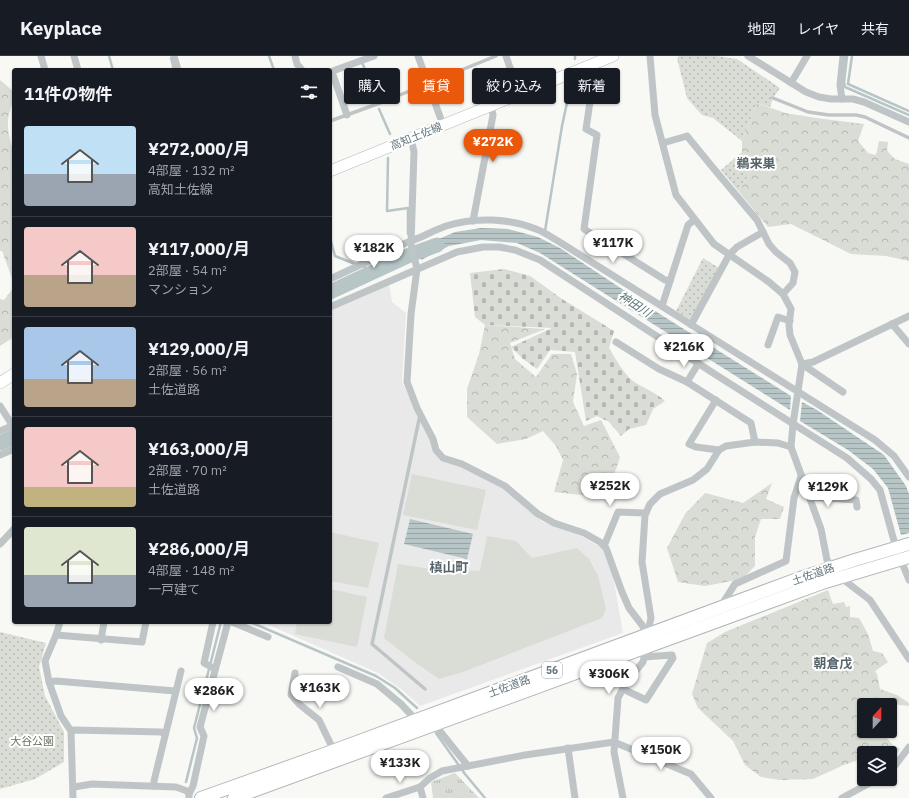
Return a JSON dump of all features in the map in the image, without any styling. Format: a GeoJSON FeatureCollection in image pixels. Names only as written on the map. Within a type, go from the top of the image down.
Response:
{"type":"FeatureCollection","features":[{"type":"Feature","properties":{"kind":"highway","name":"土佐道路"},"geometry":{"type":"LineString","coordinates":[[201,798],[831,568],[904,552]]}},
{"type":"Feature","properties":{"kind":"highway","name":"土佐道路"},"geometry":{"type":"LineString","coordinates":[[234,798],[435,725],[645,653],[822,583],[842,578],[904,552]]}},
{"type":"Feature","properties":{"kind":"main road","name":"高知土佐線"},"geometry":{"type":"LineString","coordinates":[[556,79],[613,56]]}},
{"type":"Feature","properties":{"kind":"main road","name":"高知土佐線"},"geometry":{"type":"LineString","coordinates":[[332,170],[495,104]]}},
{"type":"Feature","properties":{"kind":"main road"},"geometry":{"type":"LineString","coordinates":[[0,383],[12,375]]}},
{"type":"Feature","properties":{"kind":"street"},"geometry":{"type":"LineString","coordinates":[[74,56],[77,68]]}},
{"type":"Feature","properties":{"kind":"street"},"geometry":{"type":"LineString","coordinates":[[174,56],[177,68]]}},
{"type":"Feature","properties":{"kind":"street"},"geometry":{"type":"LineString","coordinates":[[295,56],[296,64],[300,68]]}},
{"type":"Feature","properties":{"kind":"street"},"geometry":{"type":"LineString","coordinates":[[332,72],[374,56]]}},
{"type":"Feature","properties":{"kind":"street"},"geometry":{"type":"LineString","coordinates":[[418,56],[422,68]]}},
{"type":"Feature","properties":{"kind":"street"},"geometry":{"type":"LineString","coordinates":[[506,56],[510,68]]}},
{"type":"Feature","properties":{"kind":"street"},"geometry":{"type":"LineString","coordinates":[[650,56],[655,115],[676,195],[714,244],[769,282],[783,294],[791,309],[790,335],[802,364],[793,422],[791,447],[822,529],[827,560],[831,568],[870,600],[909,659]]}},
{"type":"Feature","properties":{"kind":"street"},"geometry":{"type":"LineString","coordinates":[[748,56],[806,92],[819,97],[831,99],[853,99],[864,102],[909,122]]}},
{"type":"Feature","properties":{"kind":"street"},"geometry":{"type":"LineString","coordinates":[[791,82],[807,56]]}},
{"type":"Feature","properties":{"kind":"street"},"geometry":{"type":"LineString","coordinates":[[842,99],[840,85],[843,56]]}},
{"type":"Feature","properties":{"kind":"street"},"geometry":{"type":"LineString","coordinates":[[43,57],[45,68]]}},
{"type":"Feature","properties":{"kind":"street"},"geometry":{"type":"LineString","coordinates":[[590,66],[594,74],[586,129],[597,135],[584,229],[665,280],[670,281]]}},
{"type":"Feature","properties":{"kind":"street"},"geometry":{"type":"LineString","coordinates":[[332,75],[347,115]]}},
{"type":"Feature","properties":{"kind":"street"},"geometry":{"type":"LineString","coordinates":[[435,104],[443,125]]}},
{"type":"Feature","properties":{"kind":"street"},"geometry":{"type":"LineString","coordinates":[[473,221],[493,115],[490,106]]}},
{"type":"Feature","properties":{"kind":"street"},"geometry":{"type":"LineString","coordinates":[[663,144],[688,136],[714,170],[758,220],[769,244],[776,252],[790,262],[795,272],[794,283],[783,294]]}},
{"type":"Feature","properties":{"kind":"street"},"geometry":{"type":"LineString","coordinates":[[411,138],[414,152],[411,243],[417,267],[410,314],[407,382],[433,439],[436,450],[443,458],[462,464],[505,486],[538,514],[554,523],[584,533],[600,542],[606,548],[629,608],[642,625],[647,635]]}},
{"type":"Feature","properties":{"kind":"street"},"geometry":{"type":"LineString","coordinates":[[332,278],[388,252],[396,246],[411,243],[446,226],[473,221],[495,220],[536,229],[558,240],[797,393],[875,440],[894,456],[909,475]]}},
{"type":"Feature","properties":{"kind":"street"},"geometry":{"type":"LineString","coordinates":[[662,306],[688,225],[694,220]]}},
{"type":"Feature","properties":{"kind":"street"},"geometry":{"type":"LineString","coordinates":[[691,325],[729,255],[737,247],[763,232]]}},
{"type":"Feature","properties":{"kind":"street"},"geometry":{"type":"LineString","coordinates":[[332,306],[417,267],[457,252],[482,247],[515,250],[540,260],[698,364],[793,422],[847,458],[871,479],[880,490],[904,552],[909,580]]}},
{"type":"Feature","properties":{"kind":"street"},"geometry":{"type":"LineString","coordinates":[[802,364],[813,362],[909,316]]}},
{"type":"Feature","properties":{"kind":"street"},"geometry":{"type":"LineString","coordinates":[[768,345],[778,317],[790,321]]}},
{"type":"Feature","properties":{"kind":"street"},"geometry":{"type":"LineString","coordinates":[[892,324],[909,344]]}},
{"type":"Feature","properties":{"kind":"street"},"geometry":{"type":"LineString","coordinates":[[616,342],[659,369],[687,382],[751,423],[755,442]]}},
{"type":"Feature","properties":{"kind":"street"},"geometry":{"type":"LineString","coordinates":[[687,382],[698,364]]}},
{"type":"Feature","properties":{"kind":"street"},"geometry":{"type":"LineString","coordinates":[[802,364],[843,392]]}},
{"type":"Feature","properties":{"kind":"street"},"geometry":{"type":"LineString","coordinates":[[716,400],[689,444],[696,447],[719,450]]}},
{"type":"Feature","properties":{"kind":"street"},"geometry":{"type":"LineString","coordinates":[[0,406],[12,423]]}},
{"type":"Feature","properties":{"kind":"street"},"geometry":{"type":"LineString","coordinates":[[0,431],[12,427]]}},
{"type":"Feature","properties":{"kind":"street"},"geometry":{"type":"LineString","coordinates":[[623,798],[614,752],[618,698],[643,662],[651,618],[642,562],[646,513],[650,504],[660,494],[693,480],[707,469],[719,450],[726,446],[755,442],[778,443],[791,447]]}},
{"type":"Feature","properties":{"kind":"street"},"geometry":{"type":"LineString","coordinates":[[0,455],[12,450]]}},
{"type":"Feature","properties":{"kind":"street"},"geometry":{"type":"LineString","coordinates":[[720,608],[735,584],[786,561],[791,533],[794,498],[801,476]]}},
{"type":"Feature","properties":{"kind":"street"},"geometry":{"type":"LineString","coordinates":[[810,497],[856,500],[857,506]]}},
{"type":"Feature","properties":{"kind":"street"},"geometry":{"type":"LineString","coordinates":[[604,546],[618,512],[646,513]]}},
{"type":"Feature","properties":{"kind":"street"},"geometry":{"type":"LineString","coordinates":[[0,544],[12,531]]}},
{"type":"Feature","properties":{"kind":"street"},"geometry":{"type":"LineString","coordinates":[[59,624],[45,661],[49,682],[61,716],[71,731],[74,787],[73,798]]}},
{"type":"Feature","properties":{"kind":"street"},"geometry":{"type":"LineString","coordinates":[[101,640],[104,624]]}},
{"type":"Feature","properties":{"kind":"street"},"geometry":{"type":"LineString","coordinates":[[56,635],[101,640],[142,642],[146,624]]}},
{"type":"Feature","properties":{"kind":"street"},"geometry":{"type":"LineString","coordinates":[[211,668],[204,663],[213,624]]}},
{"type":"Feature","properties":{"kind":"street"},"geometry":{"type":"LineString","coordinates":[[189,796],[193,786],[204,736],[200,727],[211,668],[227,624]]}},
{"type":"Feature","properties":{"kind":"street"},"geometry":{"type":"LineString","coordinates":[[237,624],[268,637]]}},
{"type":"Feature","properties":{"kind":"street"},"geometry":{"type":"LineString","coordinates":[[623,689],[646,700],[673,658],[672,655],[645,653]]}},
{"type":"Feature","properties":{"kind":"street"},"geometry":{"type":"LineString","coordinates":[[338,667],[377,684],[401,704],[416,720]]}},
{"type":"Feature","properties":{"kind":"street"},"geometry":{"type":"LineString","coordinates":[[154,786],[175,691],[181,671]]}},
{"type":"Feature","properties":{"kind":"street"},"geometry":{"type":"LineString","coordinates":[[294,672],[291,695],[299,704],[319,720],[334,750]]}},
{"type":"Feature","properties":{"kind":"street"},"geometry":{"type":"LineString","coordinates":[[49,682],[56,681],[175,691]]}},
{"type":"Feature","properties":{"kind":"street"},"geometry":{"type":"LineString","coordinates":[[435,725],[467,766]]}},
{"type":"Feature","properties":{"kind":"street"},"geometry":{"type":"LineString","coordinates":[[71,731],[161,732],[165,734]]}},
{"type":"Feature","properties":{"kind":"street"},"geometry":{"type":"LineString","coordinates":[[386,798],[420,788],[430,778],[442,771],[568,748],[614,742],[691,774],[711,798]]}},
{"type":"Feature","properties":{"kind":"street"},"geometry":{"type":"LineString","coordinates":[[568,748],[575,798]]}},
{"type":"Feature","properties":{"kind":"street"},"geometry":{"type":"LineString","coordinates":[[897,764],[908,752]]}},
{"type":"Feature","properties":{"kind":"street"},"geometry":{"type":"LineString","coordinates":[[74,787],[92,784],[176,787],[187,791],[189,796]]}},
{"type":"Feature","properties":{"kind":"street"},"geometry":{"type":"LineString","coordinates":[[842,798],[864,786]]}},
{"type":"Feature","properties":{"kind":"street"},"geometry":{"type":"LineString","coordinates":[[420,788],[423,798]]}},
{"type":"Feature","properties":{"kind":"lane"},"geometry":{"type":"LineString","coordinates":[[464,69],[496,56]]}},
{"type":"Feature","properties":{"kind":"lane"},"geometry":{"type":"LineString","coordinates":[[332,120],[408,92]]}},
{"type":"Feature","properties":{"kind":"lane"},"geometry":{"type":"LineString","coordinates":[[773,98],[808,112],[865,117],[909,138]]}},
{"type":"Feature","properties":{"kind":"lane"},"geometry":{"type":"LineString","coordinates":[[421,414],[372,644],[425,689]]}},
{"type":"Feature","properties":{"kind":"shaded area"},"geometry":{"type":"Polygon","coordinates":[[[389,284],[392,302],[406,313],[402,382],[431,442],[433,451],[502,487],[543,522],[581,536],[602,548],[613,576],[623,633],[420,706],[401,689],[378,673],[267,624],[332,624],[332,309],[389,284]]]}},
{"type":"Feature","properties":{"kind":"green space"},"geometry":{"type":"Polygon","coordinates":[[[679,56],[716,56],[737,59],[780,88],[773,98],[770,107],[757,103],[742,141],[713,118],[702,115],[687,98],[677,58],[679,56]]]}},
{"type":"Feature","properties":{"kind":"green space"},"geometry":{"type":"Polygon","coordinates":[[[0,80],[12,90],[12,104],[9,114],[8,129],[12,146],[12,278],[2,251],[0,251],[0,80]]]}},
{"type":"Feature","properties":{"kind":"green space"},"geometry":{"type":"Polygon","coordinates":[[[757,103],[785,113],[864,124],[858,141],[868,153],[876,155],[879,141],[888,142],[887,151],[895,159],[909,164],[909,261],[886,256],[851,254],[791,224],[768,227],[739,192],[751,170],[742,152],[742,141],[757,103]]]}},
{"type":"Feature","properties":{"kind":"green space"},"geometry":{"type":"Polygon","coordinates":[[[742,152],[751,170],[739,192],[721,170],[742,152]]]}},
{"type":"Feature","properties":{"kind":"green space"},"geometry":{"type":"Polygon","coordinates":[[[703,258],[719,268],[691,320],[676,311],[703,258]]]}},
{"type":"Feature","properties":{"kind":"green space"},"geometry":{"type":"Polygon","coordinates":[[[504,269],[530,276],[562,299],[614,331],[609,348],[623,370],[633,381],[665,401],[653,409],[646,425],[629,429],[621,436],[609,422],[597,416],[586,421],[575,352],[550,350],[537,369],[523,359],[511,347],[552,328],[485,325],[475,317],[470,273],[504,269]]]}},
{"type":"Feature","properties":{"kind":"green space"},"geometry":{"type":"Polygon","coordinates":[[[12,290],[12,338],[0,346],[0,299],[4,300],[12,290]]]}},
{"type":"Feature","properties":{"kind":"green space"},"geometry":{"type":"Polygon","coordinates":[[[485,325],[545,329],[510,343],[515,359],[536,377],[552,354],[571,354],[577,374],[573,402],[584,426],[601,420],[620,457],[612,478],[599,497],[554,492],[563,460],[556,446],[543,431],[526,439],[497,444],[467,417],[467,389],[479,354],[485,325]]]}},
{"type":"Feature","properties":{"kind":"green space"},"geometry":{"type":"Polygon","coordinates":[[[412,474],[486,490],[477,530],[403,515],[412,474]]]}},
{"type":"Feature","properties":{"kind":"green space"},"geometry":{"type":"Polygon","coordinates":[[[772,483],[766,499],[784,507],[780,519],[761,519],[755,537],[755,566],[742,579],[705,586],[678,582],[667,548],[685,514],[705,493],[743,503],[772,483]]]}},
{"type":"Feature","properties":{"kind":"green space"},"geometry":{"type":"Polygon","coordinates":[[[332,532],[379,543],[368,588],[332,581],[332,532]]]}},
{"type":"Feature","properties":{"kind":"green space"},"geometry":{"type":"Polygon","coordinates":[[[487,536],[516,541],[532,558],[577,548],[589,559],[598,576],[606,609],[602,618],[463,672],[439,679],[384,638],[398,564],[424,568],[480,571],[487,536]]]}},
{"type":"Feature","properties":{"kind":"green space"},"geometry":{"type":"Polygon","coordinates":[[[332,589],[367,597],[357,647],[295,634],[297,624],[332,624],[332,589]]]}},
{"type":"Feature","properties":{"kind":"green space"},"geometry":{"type":"Polygon","coordinates":[[[828,590],[833,604],[844,602],[846,607],[850,606],[850,617],[859,618],[868,634],[873,651],[882,653],[888,662],[875,671],[880,689],[897,695],[909,703],[909,706],[897,705],[897,698],[857,698],[857,738],[887,738],[895,746],[857,746],[857,760],[813,779],[780,780],[761,777],[745,765],[733,741],[698,708],[692,694],[707,643],[725,632],[828,590]]]}},
{"type":"Feature","properties":{"kind":"green space","name":"大谷公園"},"geometry":{"type":"Polygon","coordinates":[[[0,632],[46,643],[39,667],[45,696],[64,732],[64,762],[35,779],[0,789],[0,632]]]}},
{"type":"Feature","properties":{"kind":"green space"},"geometry":{"type":"Polygon","coordinates":[[[455,773],[479,798],[433,798],[431,782],[455,773]]]}},
{"type":"Feature","properties":{"kind":"water"},"geometry":{"type":"Polygon","coordinates":[[[481,228],[508,229],[538,237],[560,248],[663,316],[791,396],[790,410],[540,253],[517,243],[481,240],[449,246],[421,260],[418,248],[455,232],[481,228]]]}},
{"type":"Feature","properties":{"kind":"water"},"geometry":{"type":"Polygon","coordinates":[[[802,402],[817,410],[884,455],[906,486],[909,494],[909,533],[901,535],[888,488],[873,469],[848,450],[800,421],[802,402]]]}},
{"type":"Feature","properties":{"kind":"water"},"geometry":{"type":"Polygon","coordinates":[[[410,519],[473,534],[467,559],[404,544],[410,519]]]}},
{"type":"Feature","properties":{"kind":"waterway"},"geometry":{"type":"LineString","coordinates":[[109,56],[112,68]]}},
{"type":"Feature","properties":{"kind":"waterway"},"geometry":{"type":"LineString","coordinates":[[269,56],[273,68]]}},
{"type":"Feature","properties":{"kind":"waterway"},"geometry":{"type":"LineString","coordinates":[[847,56],[844,82],[845,87],[909,115]]}},
{"type":"Feature","properties":{"kind":"waterway"},"geometry":{"type":"LineString","coordinates":[[852,56],[848,84],[909,111]]}},
{"type":"Feature","properties":{"kind":"waterway"},"geometry":{"type":"LineString","coordinates":[[171,58],[174,68]]}},
{"type":"Feature","properties":{"kind":"waterway"},"geometry":{"type":"LineString","coordinates":[[362,62],[364,68]]}},
{"type":"Feature","properties":{"kind":"waterway"},"geometry":{"type":"LineString","coordinates":[[545,231],[567,104]]}},
{"type":"Feature","properties":{"kind":"waterway"},"geometry":{"type":"LineString","coordinates":[[379,109],[390,134]]}},
{"type":"Feature","properties":{"kind":"waterway"},"geometry":{"type":"LineString","coordinates":[[388,158],[387,211],[408,208],[408,234]]}},
{"type":"Feature","properties":{"kind":"waterway"},"geometry":{"type":"LineString","coordinates":[[332,245],[335,256],[355,264]]}},
{"type":"Feature","properties":{"kind":"waterway","name":"神田川"},"geometry":{"type":"LineString","coordinates":[[332,291],[412,254],[437,245]]}},
{"type":"Feature","properties":{"kind":"waterway"},"geometry":{"type":"LineString","coordinates":[[362,266],[375,272]]}},
{"type":"Feature","properties":{"kind":"waterway","name":"神田川"},"geometry":{"type":"LineString","coordinates":[[0,443],[12,438]]}},
{"type":"Feature","properties":{"kind":"waterway"},"geometry":{"type":"LineString","coordinates":[[186,782],[197,738],[194,728],[220,624]]}},
{"type":"Feature","properties":{"kind":"waterway"},"geometry":{"type":"LineString","coordinates":[[255,624],[376,676],[395,688],[417,708]]}},
{"type":"Feature","properties":{"kind":"waterway"},"geometry":{"type":"LineString","coordinates":[[436,733],[465,774],[485,798]]}},
{"type":"Feature","properties":{"kind":"district","name":"鵜来巣"},"geometry":{"type":"Point","coordinates":[756,163]}},
{"type":"Feature","properties":{"kind":"district","name":"槙山町"},"geometry":{"type":"Point","coordinates":[449,567]}},
{"type":"Feature","properties":{"kind":"district","name":"朝倉戊"},"geometry":{"type":"Point","coordinates":[833,663]}}]}
